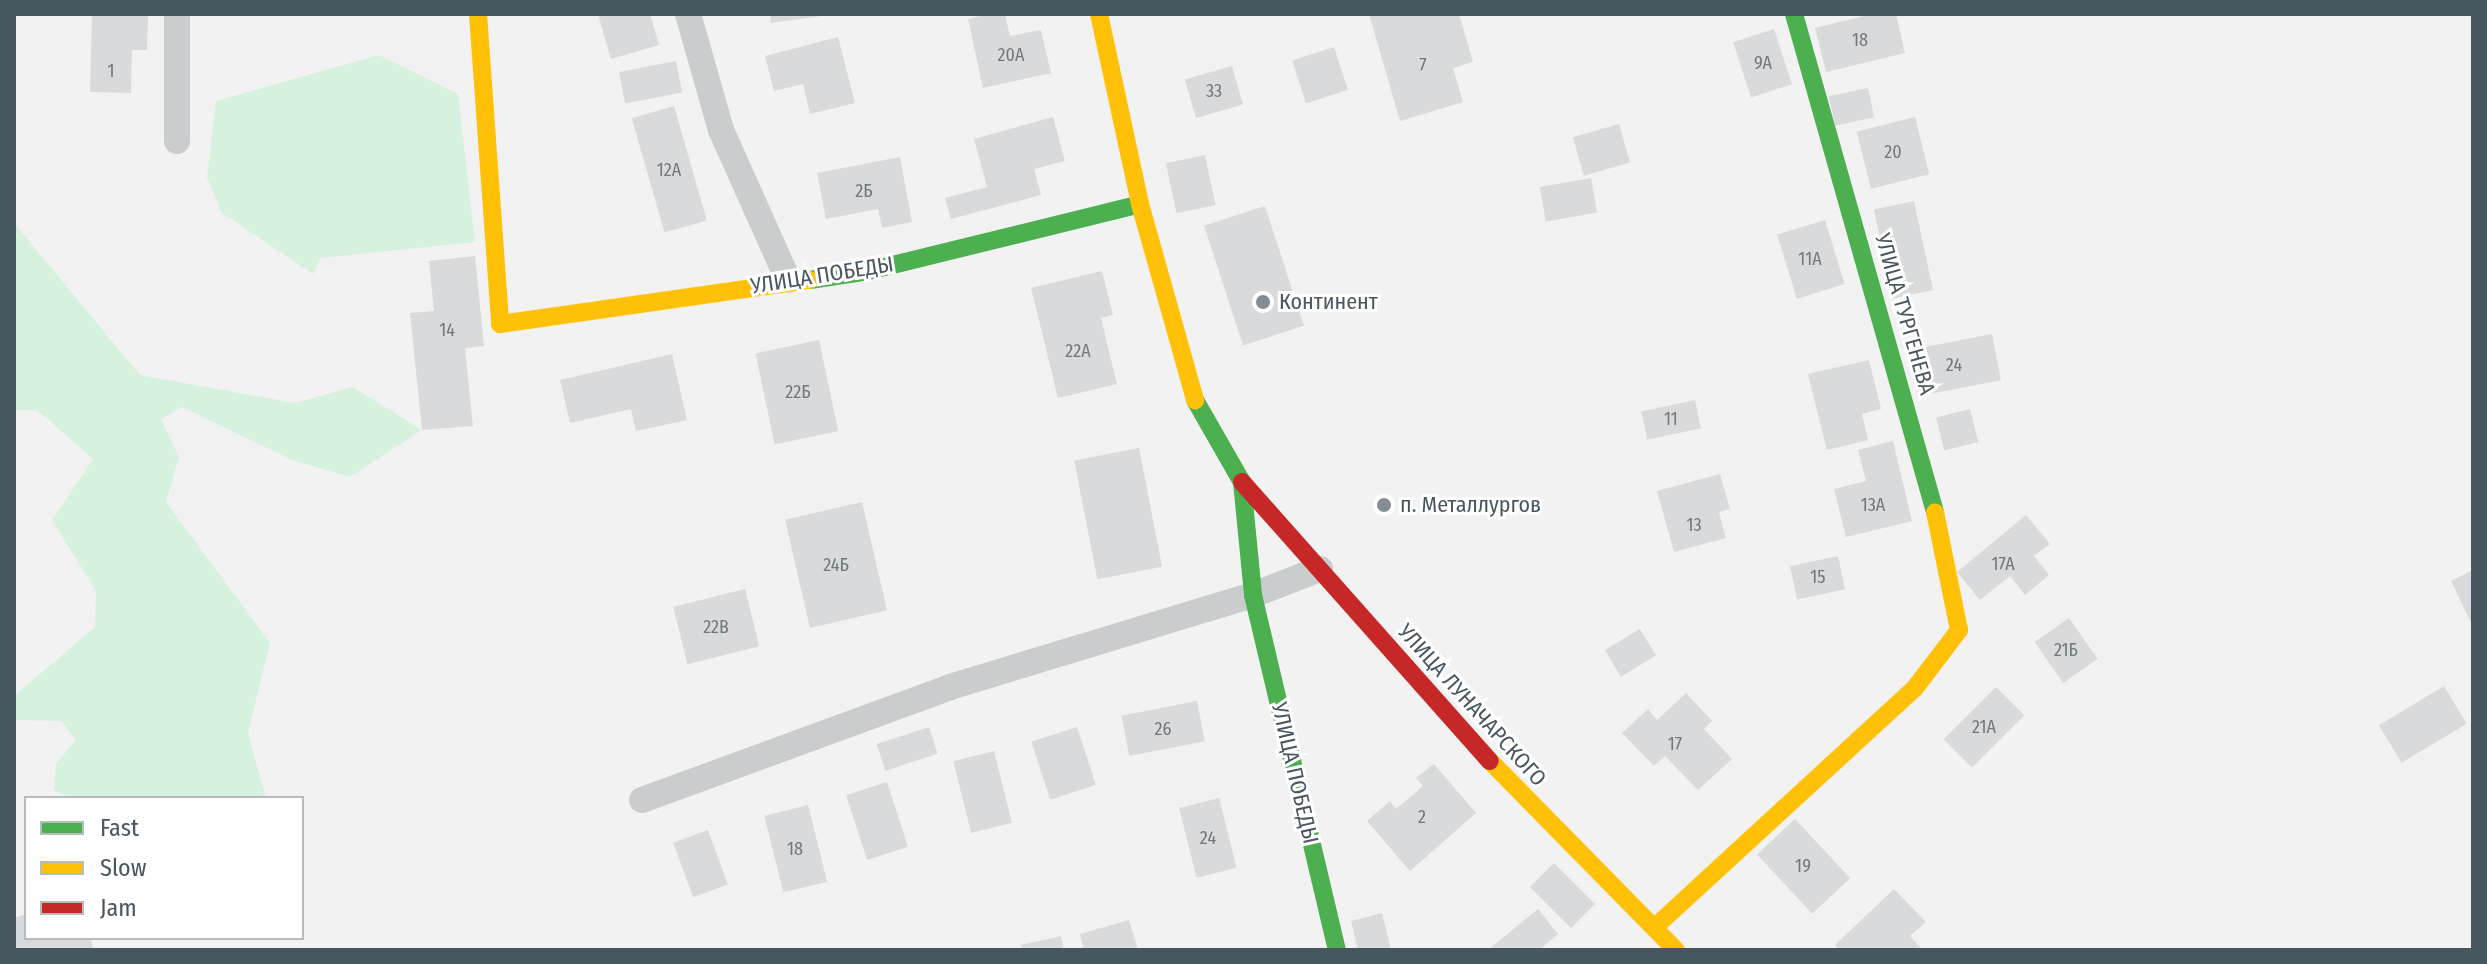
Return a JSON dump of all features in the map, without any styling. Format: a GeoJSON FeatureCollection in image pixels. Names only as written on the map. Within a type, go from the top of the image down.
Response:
{"type":"FeatureCollection","features":[{"type":"Feature","properties":{"kind":"street"},"geometry":{"type":"LineString","coordinates":[[177,14],[177,141]]}},
{"type":"Feature","properties":{"kind":"street","name":"УЛИЦА ПОБЕДЫ"},"geometry":{"type":"LineString","coordinates":[[478,14],[500,324],[788,280],[864,272],[1140,204]]}},
{"type":"Feature","properties":{"kind":"street"},"geometry":{"type":"LineString","coordinates":[[688,14],[721,130],[788,280]]}},
{"type":"Feature","properties":{"kind":"street","name":"УЛИЦА ПОБЕДЫ"},"geometry":{"type":"LineString","coordinates":[[1099,14],[1140,204],[1191,392],[1242,482],[1253,595],[1337,950]]}},
{"type":"Feature","properties":{"kind":"street","name":"УЛИЦА ТУРГЕНЕВА"},"geometry":{"type":"LineString","coordinates":[[1655,927],[1915,688],[1959,630],[1932,498],[1794,14]]}},
{"type":"Feature","properties":{"kind":"street","name":"УЛИЦА ЛУНАЧАРСКОГО"},"geometry":{"type":"LineString","coordinates":[[1242,482],[1541,818],[1676,950]]}},
{"type":"Feature","properties":{"kind":"street"},"geometry":{"type":"LineString","coordinates":[[642,800],[950,687],[1253,595],[1320,569]]}},
{"type":"Feature","properties":{"kind":"green space"},"geometry":{"type":"Polygon","coordinates":[[[379,55],[458,94],[475,242],[321,258],[313,274],[222,213],[207,178],[216,101],[379,55]]]}},
{"type":"Feature","properties":{"kind":"green space"},"geometry":{"type":"Polygon","coordinates":[[[14,223],[140,375],[295,403],[353,387],[422,430],[350,477],[292,460],[182,407],[161,419],[179,457],[166,502],[270,643],[248,733],[265,796],[66,796],[54,790],[56,764],[76,740],[61,721],[14,720],[14,696],[95,627],[96,591],[52,520],[93,459],[37,410],[14,410],[14,223]]]}},
{"type":"Feature","properties":{"kind":"building"},"geometry":{"type":"Polygon","coordinates":[[[92,14],[148,16],[147,50],[132,50],[131,93],[90,92],[92,14]]]}},
{"type":"Feature","properties":{"kind":"building"},"geometry":{"type":"Polygon","coordinates":[[[598,14],[650,14],[659,45],[611,59],[598,14]]]}},
{"type":"Feature","properties":{"kind":"building"},"geometry":{"type":"Polygon","coordinates":[[[770,14],[821,14],[821,16],[771,23],[770,14]]]}},
{"type":"Feature","properties":{"kind":"building"},"geometry":{"type":"Polygon","coordinates":[[[1005,14],[1010,36],[1041,30],[1051,73],[983,88],[968,19],[1005,14]]]}},
{"type":"Feature","properties":{"kind":"building"},"geometry":{"type":"Polygon","coordinates":[[[1369,14],[1459,14],[1473,62],[1453,68],[1463,102],[1400,121],[1369,14]]]}},
{"type":"Feature","properties":{"kind":"building"},"geometry":{"type":"Polygon","coordinates":[[[1872,14],[1896,14],[1905,53],[1826,72],[1815,28],[1872,14]]]}},
{"type":"Feature","properties":{"kind":"building"},"geometry":{"type":"Polygon","coordinates":[[[1774,29],[1792,84],[1751,97],[1733,42],[1774,29]]]}},
{"type":"Feature","properties":{"kind":"building"},"geometry":{"type":"Polygon","coordinates":[[[838,37],[855,103],[810,114],[803,84],[774,91],[765,56],[838,37]]]}},
{"type":"Feature","properties":{"kind":"building"},"geometry":{"type":"Polygon","coordinates":[[[1334,47],[1348,90],[1306,103],[1292,61],[1334,47]]]}},
{"type":"Feature","properties":{"kind":"building"},"geometry":{"type":"Polygon","coordinates":[[[676,61],[682,92],[625,103],[619,72],[676,61]]]}},
{"type":"Feature","properties":{"kind":"building"},"geometry":{"type":"Polygon","coordinates":[[[1232,66],[1243,104],[1196,118],[1185,80],[1232,66]]]}},
{"type":"Feature","properties":{"kind":"building"},"geometry":{"type":"Polygon","coordinates":[[[1868,88],[1874,117],[1835,126],[1829,96],[1868,88]]]}},
{"type":"Feature","properties":{"kind":"building"},"geometry":{"type":"Polygon","coordinates":[[[674,106],[707,220],[665,233],[632,118],[674,106]]]}},
{"type":"Feature","properties":{"kind":"building"},"geometry":{"type":"Polygon","coordinates":[[[1053,117],[1065,161],[1034,169],[1041,195],[951,219],[945,198],[987,187],[974,139],[1053,117]]]}},
{"type":"Feature","properties":{"kind":"building"},"geometry":{"type":"Polygon","coordinates":[[[1915,117],[1929,174],[1871,189],[1857,132],[1915,117]]]}},
{"type":"Feature","properties":{"kind":"building"},"geometry":{"type":"Polygon","coordinates":[[[1619,124],[1630,162],[1584,176],[1573,137],[1619,124]]]}},
{"type":"Feature","properties":{"kind":"building"},"geometry":{"type":"Polygon","coordinates":[[[1205,155],[1216,205],[1176,213],[1166,163],[1205,155]]]}},
{"type":"Feature","properties":{"kind":"building"},"geometry":{"type":"Polygon","coordinates":[[[900,157],[912,222],[882,228],[878,209],[826,219],[817,173],[900,157]]]}},
{"type":"Feature","properties":{"kind":"building"},"geometry":{"type":"Polygon","coordinates":[[[1591,178],[1597,212],[1546,221],[1540,187],[1591,178]]]}},
{"type":"Feature","properties":{"kind":"building"},"geometry":{"type":"Polygon","coordinates":[[[1914,201],[1933,290],[1893,299],[1874,210],[1914,201]]]}},
{"type":"Feature","properties":{"kind":"building"},"geometry":{"type":"Polygon","coordinates":[[[1265,206],[1304,326],[1243,346],[1204,226],[1265,206]]]}},
{"type":"Feature","properties":{"kind":"building"},"geometry":{"type":"Polygon","coordinates":[[[1825,220],[1845,284],[1797,299],[1777,235],[1825,220]]]}},
{"type":"Feature","properties":{"kind":"building"},"geometry":{"type":"Polygon","coordinates":[[[475,256],[484,346],[465,348],[473,426],[422,430],[410,313],[434,311],[429,261],[475,256]]]}},
{"type":"Feature","properties":{"kind":"building"},"geometry":{"type":"Polygon","coordinates":[[[1102,271],[1113,315],[1101,318],[1117,384],[1058,398],[1031,288],[1102,271]]]}},
{"type":"Feature","properties":{"kind":"building"},"geometry":{"type":"Polygon","coordinates":[[[1992,334],[2001,380],[1918,396],[1909,350],[1992,334]]]}},
{"type":"Feature","properties":{"kind":"building"},"geometry":{"type":"Polygon","coordinates":[[[819,340],[838,431],[775,444],[755,354],[819,340]]]}},
{"type":"Feature","properties":{"kind":"building"},"geometry":{"type":"Polygon","coordinates":[[[672,354],[687,420],[636,431],[631,409],[570,423],[560,380],[672,354]]]}},
{"type":"Feature","properties":{"kind":"building"},"geometry":{"type":"Polygon","coordinates":[[[1869,360],[1881,409],[1862,414],[1868,440],[1827,450],[1808,374],[1869,360]]]}},
{"type":"Feature","properties":{"kind":"building"},"geometry":{"type":"Polygon","coordinates":[[[1695,400],[1701,428],[1647,440],[1641,411],[1695,400]]]}},
{"type":"Feature","properties":{"kind":"building"},"geometry":{"type":"Polygon","coordinates":[[[1970,409],[1978,442],[1944,450],[1936,417],[1970,409]]]}},
{"type":"Feature","properties":{"kind":"building"},"geometry":{"type":"Polygon","coordinates":[[[1893,441],[1912,521],[1846,537],[1834,489],[1866,481],[1858,450],[1893,441]]]}},
{"type":"Feature","properties":{"kind":"building"},"geometry":{"type":"Polygon","coordinates":[[[1139,448],[1162,567],[1097,579],[1074,461],[1139,448]]]}},
{"type":"Feature","properties":{"kind":"building"},"geometry":{"type":"Polygon","coordinates":[[[1720,474],[1730,509],[1719,512],[1726,538],[1674,552],[1657,491],[1720,474]]]}},
{"type":"Feature","properties":{"kind":"building"},"geometry":{"type":"Polygon","coordinates":[[[862,502],[887,610],[810,628],[785,520],[862,502]]]}},
{"type":"Feature","properties":{"kind":"building"},"geometry":{"type":"Polygon","coordinates":[[[2026,515],[2050,544],[2034,556],[2049,575],[2025,595],[2010,576],[1980,600],[1957,572],[2026,515]]]}},
{"type":"Feature","properties":{"kind":"building"},"geometry":{"type":"Polygon","coordinates":[[[1838,556],[1845,589],[1797,599],[1790,566],[1838,556]]]}},
{"type":"Feature","properties":{"kind":"building"},"geometry":{"type":"Polygon","coordinates":[[[2473,570],[2473,627],[2451,581],[2473,570]]]}},
{"type":"Feature","properties":{"kind":"building"},"geometry":{"type":"Polygon","coordinates":[[[745,589],[759,646],[687,664],[673,607],[745,589]]]}},
{"type":"Feature","properties":{"kind":"building"},"geometry":{"type":"Polygon","coordinates":[[[2069,618],[2098,659],[2063,683],[2035,642],[2069,618]]]}},
{"type":"Feature","properties":{"kind":"building"},"geometry":{"type":"Polygon","coordinates":[[[1640,629],[1656,656],[1621,677],[1605,650],[1640,629]]]}},
{"type":"Feature","properties":{"kind":"building"},"geometry":{"type":"Polygon","coordinates":[[[2444,686],[2467,724],[2402,763],[2379,725],[2444,686]]]}},
{"type":"Feature","properties":{"kind":"building"},"geometry":{"type":"Polygon","coordinates":[[[1996,687],[2024,715],[1972,768],[1944,739],[1996,687]]]}},
{"type":"Feature","properties":{"kind":"building"},"geometry":{"type":"Polygon","coordinates":[[[1686,693],[1712,721],[1704,729],[1732,759],[1698,790],[1665,756],[1654,766],[1622,733],[1648,709],[1657,720],[1686,693]]]}},
{"type":"Feature","properties":{"kind":"building"},"geometry":{"type":"Polygon","coordinates":[[[1197,701],[1205,741],[1129,756],[1121,716],[1197,701]]]}},
{"type":"Feature","properties":{"kind":"building"},"geometry":{"type":"Polygon","coordinates":[[[929,727],[938,754],[885,771],[877,744],[929,727]]]}},
{"type":"Feature","properties":{"kind":"building"},"geometry":{"type":"Polygon","coordinates":[[[1077,727],[1096,785],[1050,800],[1031,742],[1077,727]]]}},
{"type":"Feature","properties":{"kind":"building"},"geometry":{"type":"Polygon","coordinates":[[[994,751],[1012,823],[971,833],[953,761],[994,751]]]}},
{"type":"Feature","properties":{"kind":"building"},"geometry":{"type":"Polygon","coordinates":[[[1434,764],[1476,813],[1410,871],[1367,821],[1390,801],[1396,809],[1423,786],[1416,778],[1434,764]]]}},
{"type":"Feature","properties":{"kind":"building"},"geometry":{"type":"Polygon","coordinates":[[[887,782],[908,847],[867,860],[846,795],[887,782]]]}},
{"type":"Feature","properties":{"kind":"building"},"geometry":{"type":"Polygon","coordinates":[[[1219,798],[1236,868],[1197,878],[1179,808],[1219,798]]]}},
{"type":"Feature","properties":{"kind":"building"},"geometry":{"type":"Polygon","coordinates":[[[808,805],[827,882],[783,893],[764,816],[808,805]]]}},
{"type":"Feature","properties":{"kind":"building"},"geometry":{"type":"Polygon","coordinates":[[[1795,819],[1850,878],[1812,914],[1757,854],[1795,819]]]}},
{"type":"Feature","properties":{"kind":"building"},"geometry":{"type":"Polygon","coordinates":[[[708,830],[728,885],[693,897],[673,843],[708,830]]]}},
{"type":"Feature","properties":{"kind":"building"},"geometry":{"type":"Polygon","coordinates":[[[1554,863],[1595,904],[1571,928],[1530,887],[1554,863]]]}},
{"type":"Feature","properties":{"kind":"building"},"geometry":{"type":"Polygon","coordinates":[[[1894,889],[1926,922],[1910,936],[1923,950],[1840,950],[1835,945],[1894,889]]]}},
{"type":"Feature","properties":{"kind":"building"},"geometry":{"type":"Polygon","coordinates":[[[1538,909],[1558,934],[1539,950],[1488,950],[1538,909]]]}},
{"type":"Feature","properties":{"kind":"building"},"geometry":{"type":"Polygon","coordinates":[[[1382,913],[1391,950],[1358,950],[1351,921],[1382,913]]]}},
{"type":"Feature","properties":{"kind":"building"},"geometry":{"type":"Polygon","coordinates":[[[24,915],[24,940],[91,940],[94,950],[14,950],[14,918],[24,915]]]}},
{"type":"Feature","properties":{"kind":"building"},"geometry":{"type":"Polygon","coordinates":[[[1129,920],[1138,950],[1084,950],[1080,934],[1129,920]]]}},
{"type":"Feature","properties":{"kind":"building"},"geometry":{"type":"Polygon","coordinates":[[[1061,936],[1064,950],[1023,950],[1021,945],[1061,936]]]}},
{"type":"Feature","properties":{"kind":"traffic: fast"},"geometry":{"type":"LineString","coordinates":[[1794,14],[1935,512]]}},
{"type":"Feature","properties":{"kind":"traffic: fast"},"geometry":{"type":"LineString","coordinates":[[810,280],[864,272],[1140,204]]}},
{"type":"Feature","properties":{"kind":"traffic: fast"},"geometry":{"type":"LineString","coordinates":[[1195,400],[1242,482],[1253,595],[1337,950]]}},
{"type":"Feature","properties":{"kind":"traffic: slow"},"geometry":{"type":"LineString","coordinates":[[478,14],[500,324],[810,280]]}},
{"type":"Feature","properties":{"kind":"traffic: slow"},"geometry":{"type":"LineString","coordinates":[[1099,14],[1140,204],[1195,400]]}},
{"type":"Feature","properties":{"kind":"traffic: slow"},"geometry":{"type":"LineString","coordinates":[[1655,927],[1915,688],[1959,630],[1935,512]]}},
{"type":"Feature","properties":{"kind":"traffic: slow"},"geometry":{"type":"LineString","coordinates":[[1490,761],[1676,950]]}},
{"type":"Feature","properties":{"kind":"traffic: jam"},"geometry":{"type":"LineString","coordinates":[[1242,482],[1490,761]]}},
{"type":"Feature","properties":{"kind":"place","name":"Континент"},"geometry":{"type":"Point","coordinates":[1263,302]}},
{"type":"Feature","properties":{"kind":"place","name":"п. Металлургов"},"geometry":{"type":"Point","coordinates":[1384,505]}}]}
